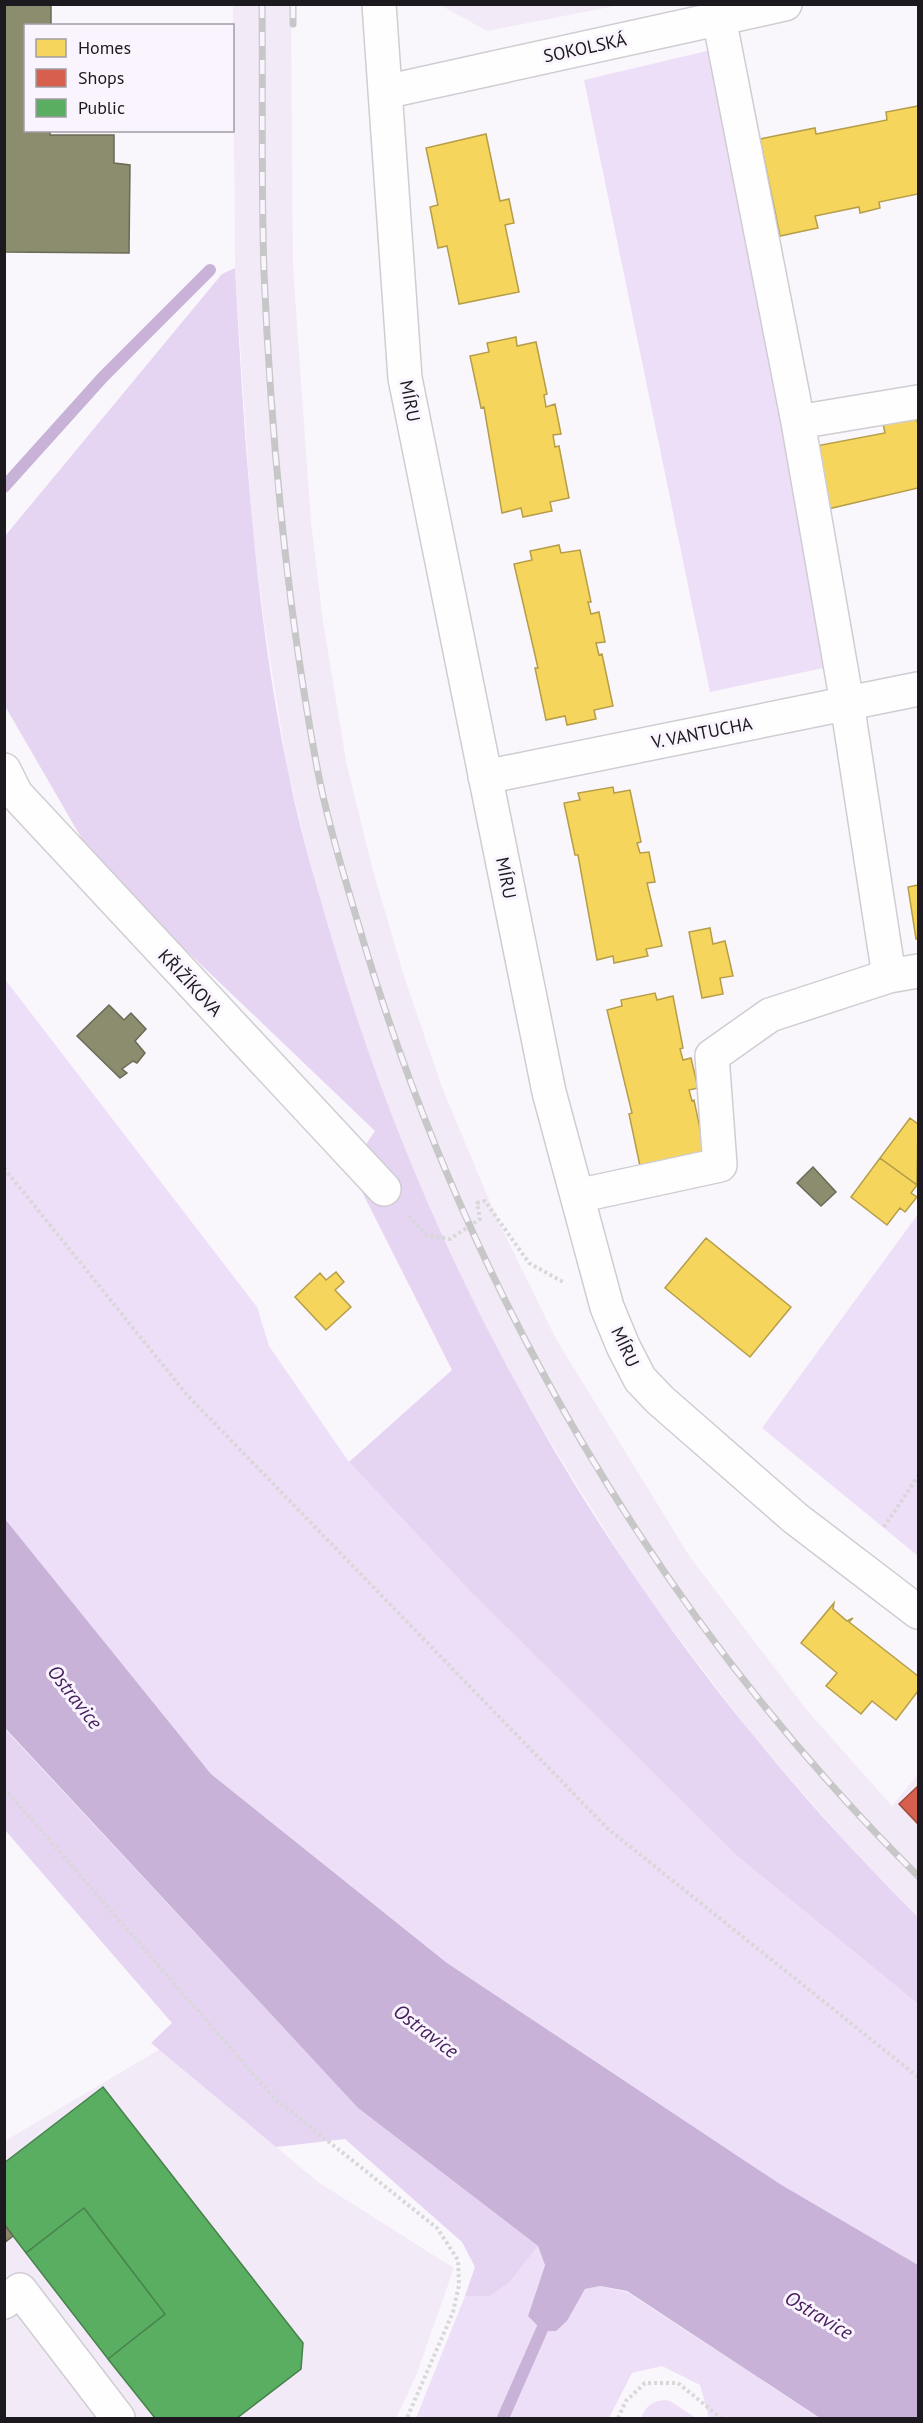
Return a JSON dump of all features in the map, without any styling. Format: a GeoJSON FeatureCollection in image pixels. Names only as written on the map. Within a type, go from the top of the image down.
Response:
{"type":"FeatureCollection","features":[{"type":"Feature","properties":{"kind":"street","name":"MÍRU"},"geometry":{"type":"LineString","coordinates":[[379,4],[405,378],[549,1092],[607,1307],[640,1379],[660,1400],[795,1518],[918,1612]]}},
{"type":"Feature","properties":{"kind":"street","name":"SOKOLSKÁ"},"geometry":{"type":"LineString","coordinates":[[385,92],[784,4]]}},
{"type":"Feature","properties":{"kind":"street"},"geometry":{"type":"LineString","coordinates":[[577,1196],[720,1165],[712,1056],[770,1015],[904,973],[848,704],[798,422],[719,18]]}},
{"type":"Feature","properties":{"kind":"street"},"geometry":{"type":"LineString","coordinates":[[798,422],[918,402]]}},
{"type":"Feature","properties":{"kind":"street","name":"V. VANTUCHA"},"geometry":{"type":"LineString","coordinates":[[485,777],[918,689]]}},
{"type":"Feature","properties":{"kind":"street","name":"KŘIŽÍKOVA"},"geometry":{"type":"LineString","coordinates":[[4,770],[16,794],[384,1189]]}},
{"type":"Feature","properties":{"kind":"street"},"geometry":{"type":"LineString","coordinates":[[4,2302],[20,2290],[118,2418]]}},
{"type":"Feature","properties":{"kind":"path"},"geometry":{"type":"LineString","coordinates":[[4,1168],[188,1395],[607,1828],[918,2078]]}},
{"type":"Feature","properties":{"kind":"path"},"geometry":{"type":"LineString","coordinates":[[384,1189],[426,1235],[450,1239],[480,1220],[477,1203],[485,1201],[529,1263],[607,1307]]}},
{"type":"Feature","properties":{"kind":"path"},"geometry":{"type":"LineString","coordinates":[[884,1527],[918,1476]]}},
{"type":"Feature","properties":{"kind":"path"},"geometry":{"type":"LineString","coordinates":[[4,1788],[274,2098],[437,2228],[458,2260],[459,2285],[453,2312],[407,2418]]}},
{"type":"Feature","properties":{"kind":"path"},"geometry":{"type":"LineString","coordinates":[[618,2418],[626,2401],[645,2383],[678,2383],[721,2418]]}},
{"type":"Feature","properties":{"kind":"shaded area"},"geometry":{"type":"Polygon","coordinates":[[[233,5],[291,5],[293,267],[311,522],[323,621],[346,761],[372,867],[404,976],[443,1090],[496,1216],[556,1339],[690,1557],[806,1709],[892,1806],[918,1774],[918,1917],[869,1868],[761,1746],[642,1590],[504,1367],[443,1240],[388,1111],[348,994],[315,882],[288,772],[265,629],[252,528],[235,268],[233,5]]]}},
{"type":"Feature","properties":{"kind":"shaded area"},"geometry":{"type":"Polygon","coordinates":[[[440,5],[620,5],[487,31],[440,5]]]}},
{"type":"Feature","properties":{"kind":"shaded area"},"geometry":{"type":"Polygon","coordinates":[[[715,49],[833,666],[710,692],[584,80],[715,49]]]}},
{"type":"Feature","properties":{"kind":"shaded area"},"geometry":{"type":"Polygon","coordinates":[[[235,268],[252,521],[276,709],[293,794],[310,861],[335,949],[380,1085],[434,1218],[496,1346],[566,1470],[643,1589],[728,1704],[819,1813],[918,1917],[918,2004],[737,1856],[469,1590],[349,1462],[452,1370],[350,1168],[375,1131],[97,865],[5,706],[5,536],[222,274],[235,268]]]}},
{"type":"Feature","properties":{"kind":"shaded area"},"geometry":{"type":"Polygon","coordinates":[[[4,978],[257,1307],[269,1346],[349,1462],[469,1590],[737,1856],[918,2004],[918,2265],[780,2184],[447,1963],[211,1774],[5,1519],[4,978]]]}},
{"type":"Feature","properties":{"kind":"shaded area"},"geometry":{"type":"Polygon","coordinates":[[[918,1214],[918,1556],[762,1428],[918,1214]]]}},
{"type":"Feature","properties":{"kind":"shaded area"},"geometry":{"type":"Polygon","coordinates":[[[4,1728],[358,2108],[538,2246],[510,2282],[490,2296],[465,2296],[475,2267],[462,2242],[345,2139],[276,2147],[151,2043],[172,2023],[5,1830],[4,1728]]]}},
{"type":"Feature","properties":{"kind":"shaded area"},"geometry":{"type":"Polygon","coordinates":[[[160,2049],[318,2182],[454,2268],[416,2376],[396,2418],[5,2418],[5,2141],[160,2049]]]}},
{"type":"Feature","properties":{"kind":"shaded area"},"geometry":{"type":"Polygon","coordinates":[[[538,2246],[545,2264],[528,2316],[556,2331],[567,2321],[585,2289],[599,2286],[627,2292],[820,2418],[709,2418],[700,2385],[662,2366],[632,2373],[609,2418],[416,2418],[465,2296],[490,2296],[510,2282],[538,2246]]]}},
{"type":"Feature","properties":{"kind":"shaded area"},"geometry":{"type":"Polygon","coordinates":[[[665,2400],[696,2418],[641,2418],[650,2405],[665,2400]]]}},
{"type":"Feature","properties":{"kind":"water","name":"Ostravice"},"geometry":{"type":"Polygon","coordinates":[[[5,1519],[211,1774],[447,1963],[780,2184],[918,2265],[918,2418],[820,2418],[627,2291],[600,2286],[585,2289],[567,2321],[556,2331],[543,2331],[528,2316],[545,2265],[538,2246],[358,2108],[5,1728],[5,1519]]]}},
{"type":"Feature","properties":{"kind":"building: Homes"},"geometry":{"type":"Polygon","coordinates":[[[918,106],[918,194],[879,202],[880,208],[860,213],[859,207],[815,216],[818,228],[780,236],[760,139],[815,128],[816,134],[887,120],[886,112],[918,106]]]}},
{"type":"Feature","properties":{"kind":"building: Homes"},"geometry":{"type":"Polygon","coordinates":[[[486,134],[500,201],[509,199],[514,223],[505,225],[519,292],[459,304],[447,246],[438,248],[430,207],[438,205],[426,148],[486,134]]]}},
{"type":"Feature","properties":{"kind":"building: Homes"},"geometry":{"type":"Polygon","coordinates":[[[516,337],[517,346],[536,342],[547,394],[544,395],[546,407],[555,404],[561,434],[553,435],[555,447],[559,446],[569,498],[550,502],[552,511],[523,517],[521,508],[502,513],[484,407],[481,408],[470,356],[489,352],[487,343],[516,337]]]}},
{"type":"Feature","properties":{"kind":"building: Homes"},"geometry":{"type":"Polygon","coordinates":[[[914,411],[918,424],[918,488],[828,509],[816,446],[885,433],[882,418],[914,411]]]}},
{"type":"Feature","properties":{"kind":"building: Homes"},"geometry":{"type":"Polygon","coordinates":[[[559,545],[561,553],[580,550],[591,602],[588,602],[591,614],[599,612],[605,642],[596,643],[599,655],[602,654],[613,706],[594,710],[596,719],[567,725],[565,716],[546,720],[535,668],[538,668],[514,564],[532,560],[530,551],[559,545]]]}},
{"type":"Feature","properties":{"kind":"building: Homes"},"geometry":{"type":"Polygon","coordinates":[[[613,787],[614,793],[630,790],[641,842],[637,843],[640,853],[649,852],[655,882],[647,883],[662,946],[646,949],[648,956],[614,963],[613,956],[597,960],[578,855],[575,855],[564,803],[580,800],[578,793],[613,787]]]}},
{"type":"Feature","properties":{"kind":"building: Homes"},"geometry":{"type":"Polygon","coordinates":[[[918,885],[918,939],[916,939],[908,887],[918,885]]]}},
{"type":"Feature","properties":{"kind":"building: Homes"},"geometry":{"type":"Polygon","coordinates":[[[710,928],[713,944],[725,941],[733,976],[720,978],[723,994],[702,998],[689,932],[710,928]]]}},
{"type":"Feature","properties":{"kind":"building: Homes"},"geometry":{"type":"Polygon","coordinates":[[[655,993],[657,1000],[673,996],[683,1048],[680,1049],[683,1060],[691,1058],[698,1088],[689,1090],[692,1101],[694,1100],[705,1152],[640,1166],[629,1114],[632,1113],[607,1010],[622,1006],[621,1000],[655,993]]]}},
{"type":"Feature","properties":{"kind":"building: Homes"},"geometry":{"type":"Polygon","coordinates":[[[910,1118],[918,1124],[917,1185],[880,1158],[910,1118]]]}},
{"type":"Feature","properties":{"kind":"building: Homes"},"geometry":{"type":"Polygon","coordinates":[[[880,1158],[917,1185],[911,1193],[917,1197],[905,1212],[900,1208],[887,1225],[851,1197],[880,1158]]]}},
{"type":"Feature","properties":{"kind":"building: Homes"},"geometry":{"type":"Polygon","coordinates":[[[706,1238],[791,1307],[750,1357],[665,1288],[706,1238]]]}},
{"type":"Feature","properties":{"kind":"building: Homes"},"geometry":{"type":"Polygon","coordinates":[[[336,1272],[344,1282],[335,1290],[351,1307],[326,1330],[295,1297],[320,1273],[326,1280],[336,1272]]]}},
{"type":"Feature","properties":{"kind":"building: Homes"},"geometry":{"type":"Polygon","coordinates":[[[834,1603],[833,1609],[847,1621],[853,1618],[849,1622],[918,1676],[918,1691],[896,1720],[872,1701],[861,1714],[826,1686],[837,1673],[801,1643],[834,1603]]]}},
{"type":"Feature","properties":{"kind":"building: Shops"},"geometry":{"type":"Polygon","coordinates":[[[918,1786],[918,1824],[899,1804],[918,1786]]]}},
{"type":"Feature","properties":{"kind":"building: Public"},"geometry":{"type":"Polygon","coordinates":[[[103,2087],[303,2343],[301,2369],[237,2418],[155,2418],[108,2359],[165,2314],[84,2208],[26,2253],[4,2224],[4,2163],[103,2087]]]}},
{"type":"Feature","properties":{"kind":"building: Public"},"geometry":{"type":"Polygon","coordinates":[[[84,2208],[165,2314],[108,2359],[26,2253],[84,2208]]]}},
{"type":"Feature","properties":{"kind":"building: Industry"},"geometry":{"type":"Polygon","coordinates":[[[4,4],[51,4],[51,24],[24,24],[24,132],[50,132],[50,135],[114,135],[114,163],[130,165],[129,253],[4,252],[4,4]]]}},
{"type":"Feature","properties":{"kind":"building: Industry"},"geometry":{"type":"Polygon","coordinates":[[[109,1005],[124,1020],[131,1013],[146,1029],[135,1041],[145,1053],[137,1063],[133,1061],[122,1069],[127,1073],[120,1078],[77,1036],[109,1005]]]}},
{"type":"Feature","properties":{"kind":"building: Industry"},"geometry":{"type":"Polygon","coordinates":[[[813,1167],[836,1192],[821,1206],[797,1183],[813,1167]]]}},
{"type":"Feature","properties":{"kind":"building: Industry"},"geometry":{"type":"Polygon","coordinates":[[[4,2224],[13,2236],[4,2243],[4,2224]]]}},
{"type":"Feature","properties":{"kind":"waterway"},"geometry":{"type":"LineString","coordinates":[[4,487],[103,377],[210,270]]}},
{"type":"Feature","properties":{"kind":"waterway"},"geometry":{"type":"LineString","coordinates":[[503,2418],[547,2318]]}},
{"type":"Feature","properties":{"kind":"railway"},"geometry":{"type":"LineString","coordinates":[[262,4],[264,272],[267,333],[281,518],[296,640],[320,784],[331,829],[363,940],[406,1070],[457,1198],[516,1322],[582,1443],[656,1559],[736,1671],[824,1776],[918,1876]]}},
{"type":"Feature","properties":{"kind":"railway"},"geometry":{"type":"LineString","coordinates":[[293,4],[293,24]]}}]}
